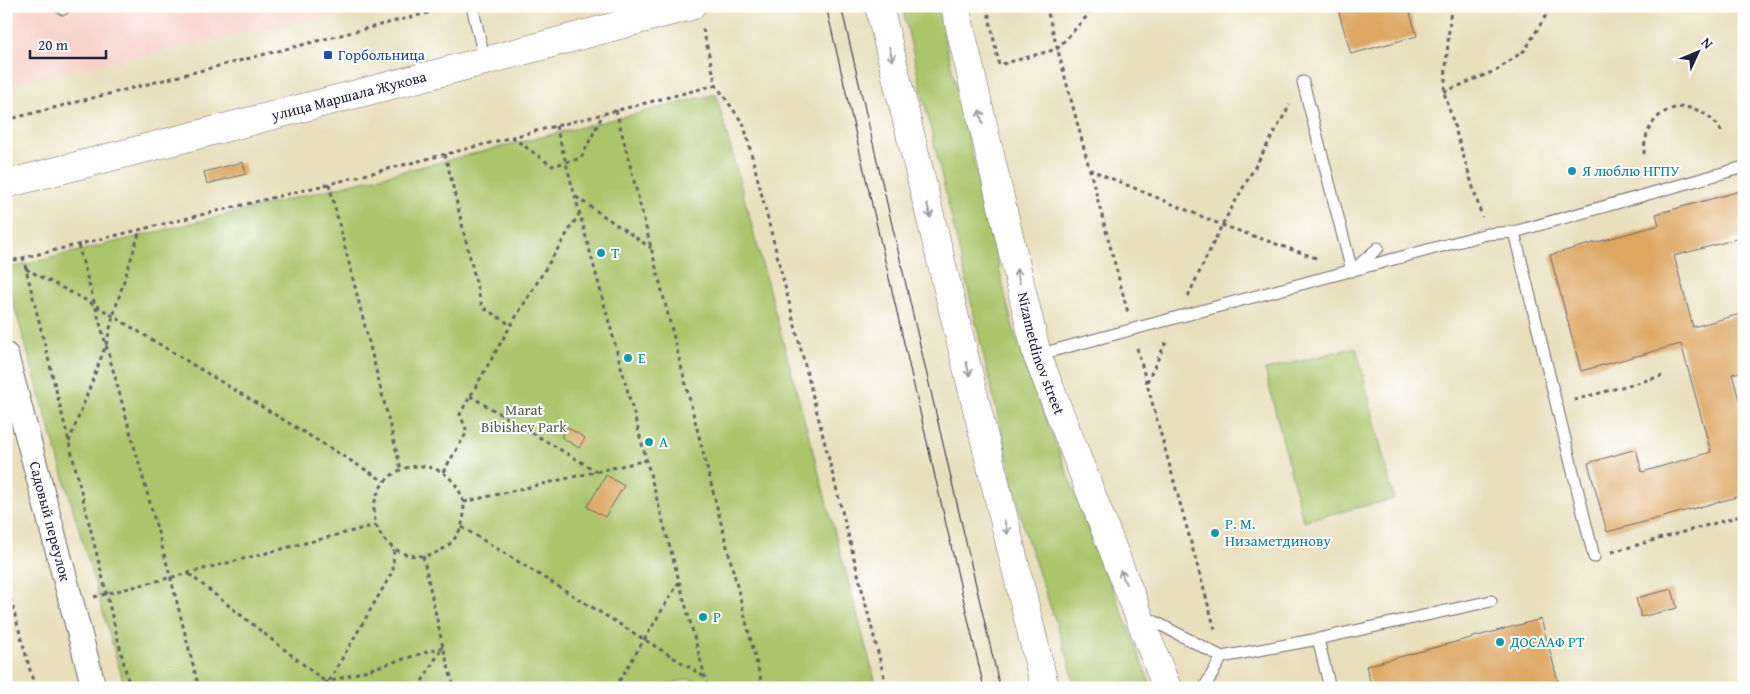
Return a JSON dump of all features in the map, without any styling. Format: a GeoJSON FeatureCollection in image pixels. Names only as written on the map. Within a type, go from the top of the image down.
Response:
{"type":"FeatureCollection","features":[{"type":"Feature","properties":{"kind":"main road"},"geometry":{"type":"LineString","coordinates":[[879,6],[1045,688]]}},
{"type":"Feature","properties":{"kind":"main road","name":"Nizametdinov street"},"geometry":{"type":"LineString","coordinates":[[954,6],[1037,355],[1167,688]]}},
{"type":"Feature","properties":{"kind":"main road","name":"улица Маршала Жукова"},"geometry":{"type":"LineString","coordinates":[[6,184],[485,61],[696,15]]}},
{"type":"Feature","properties":{"kind":"street","name":"Садовый переулок"},"geometry":{"type":"LineString","coordinates":[[6,355],[94,688]]}},
{"type":"Feature","properties":{"kind":"lane"},"geometry":{"type":"LineString","coordinates":[[59,6],[63,9],[64,6]]}},
{"type":"Feature","properties":{"kind":"lane"},"geometry":{"type":"LineString","coordinates":[[472,6],[485,61]]}},
{"type":"Feature","properties":{"kind":"lane"},"geometry":{"type":"LineString","coordinates":[[1302,82],[1352,271]]}},
{"type":"Feature","properties":{"kind":"lane"},"geometry":{"type":"LineString","coordinates":[[1037,355],[1487,234],[1514,232],[1744,167]]}},
{"type":"Feature","properties":{"kind":"lane"},"geometry":{"type":"LineString","coordinates":[[1514,232],[1594,557]]}},
{"type":"Feature","properties":{"kind":"lane"},"geometry":{"type":"LineString","coordinates":[[1352,271],[1378,248]]}},
{"type":"Feature","properties":{"kind":"lane"},"geometry":{"type":"LineString","coordinates":[[1137,612],[1222,657],[1318,639],[1491,601]]}},
{"type":"Feature","properties":{"kind":"lane"},"geometry":{"type":"LineString","coordinates":[[1318,639],[1330,688]]}},
{"type":"Feature","properties":{"kind":"lane"},"geometry":{"type":"LineString","coordinates":[[1204,688],[1222,657]]}},
{"type":"Feature","properties":{"kind":"path"},"geometry":{"type":"LineString","coordinates":[[435,6],[436,11]]}},
{"type":"Feature","properties":{"kind":"path"},"geometry":{"type":"LineString","coordinates":[[6,120],[455,6]]}},
{"type":"Feature","properties":{"kind":"path"},"geometry":{"type":"LineString","coordinates":[[987,6],[1000,65],[1057,50],[1096,6]]}},
{"type":"Feature","properties":{"kind":"path"},"geometry":{"type":"LineString","coordinates":[[1451,6],[1444,92],[1487,234]]}},
{"type":"Feature","properties":{"kind":"path"},"geometry":{"type":"LineString","coordinates":[[1444,92],[1497,70],[1525,50],[1545,17],[1548,6]]}},
{"type":"Feature","properties":{"kind":"path"},"geometry":{"type":"LineString","coordinates":[[696,15],[716,84],[744,124],[887,688]]}},
{"type":"Feature","properties":{"kind":"path"},"geometry":{"type":"LineString","coordinates":[[1147,382],[1222,225],[1302,82]]}},
{"type":"Feature","properties":{"kind":"path"},"geometry":{"type":"LineString","coordinates":[[6,262],[329,184],[716,84]]}},
{"type":"Feature","properties":{"kind":"path"},"geometry":{"type":"LineString","coordinates":[[1644,154],[1644,142],[1647,131],[1661,114],[1671,109],[1681,107],[1693,108],[1704,112],[1714,120],[1722,132]]}},
{"type":"Feature","properties":{"kind":"path"},"geometry":{"type":"LineString","coordinates":[[616,110],[763,688]]}},
{"type":"Feature","properties":{"kind":"path"},"geometry":{"type":"LineString","coordinates":[[511,137],[552,166],[566,163],[581,158],[603,114]]}},
{"type":"Feature","properties":{"kind":"path"},"geometry":{"type":"LineString","coordinates":[[556,126],[708,688]]}},
{"type":"Feature","properties":{"kind":"path"},"geometry":{"type":"LineString","coordinates":[[445,154],[482,308],[511,325]]}},
{"type":"Feature","properties":{"kind":"path"},"geometry":{"type":"LineString","coordinates":[[1089,168],[1222,225],[1352,271]]}},
{"type":"Feature","properties":{"kind":"path"},"geometry":{"type":"LineString","coordinates":[[329,184],[401,468]]}},
{"type":"Feature","properties":{"kind":"path"},"geometry":{"type":"LineString","coordinates":[[575,196],[652,249]]}},
{"type":"Feature","properties":{"kind":"path"},"geometry":{"type":"LineString","coordinates":[[443,472],[467,432],[460,414],[511,325],[579,214]]}},
{"type":"Feature","properties":{"kind":"path"},"geometry":{"type":"LineString","coordinates":[[69,442],[106,345],[140,229]]}},
{"type":"Feature","properties":{"kind":"path"},"geometry":{"type":"LineString","coordinates":[[78,244],[200,688]]}},
{"type":"Feature","properties":{"kind":"path"},"geometry":{"type":"LineString","coordinates":[[23,257],[130,688]]}},
{"type":"Feature","properties":{"kind":"path"},"geometry":{"type":"LineString","coordinates":[[26,269],[113,316],[384,482]]}},
{"type":"Feature","properties":{"kind":"path"},"geometry":{"type":"LineString","coordinates":[[1556,405],[1662,376]]}},
{"type":"Feature","properties":{"kind":"path"},"geometry":{"type":"LineString","coordinates":[[470,396],[598,472]]}},
{"type":"Feature","properties":{"kind":"path"},"geometry":{"type":"LineString","coordinates":[[464,502],[646,460]]}},
{"type":"Feature","properties":{"kind":"path"},"geometry":{"type":"LineString","coordinates":[[415,465],[430,466],[443,472],[453,480],[460,490],[464,502],[465,515],[462,527],[456,538],[447,547],[436,553],[423,556],[408,555],[394,548],[383,538],[376,526],[374,510],[376,495],[384,482],[401,468],[415,465]]}},
{"type":"Feature","properties":{"kind":"path"},"geometry":{"type":"LineString","coordinates":[[1594,557],[1744,515]]}},
{"type":"Feature","properties":{"kind":"path"},"geometry":{"type":"LineString","coordinates":[[72,603],[376,526]]}},
{"type":"Feature","properties":{"kind":"path"},"geometry":{"type":"LineString","coordinates":[[462,527],[705,677]]}},
{"type":"Feature","properties":{"kind":"path"},"geometry":{"type":"LineString","coordinates":[[325,688],[393,571],[394,548]]}},
{"type":"Feature","properties":{"kind":"path"},"geometry":{"type":"LineString","coordinates":[[423,556],[454,688]]}},
{"type":"Feature","properties":{"kind":"path"},"geometry":{"type":"LineString","coordinates":[[188,574],[328,682],[333,688]]}},
{"type":"Feature","properties":{"kind":"path"},"geometry":{"type":"LineString","coordinates":[[615,688],[679,581]]}},
{"type":"Feature","properties":{"kind":"path"},"geometry":{"type":"LineString","coordinates":[[6,583],[35,688]]}},
{"type":"Feature","properties":{"kind":"path"},"geometry":{"type":"LineString","coordinates":[[301,688],[328,682],[443,647]]}},
{"type":"Feature","properties":{"kind":"path"},"geometry":{"type":"LineString","coordinates":[[418,688],[443,647]]}},
{"type":"Feature","properties":{"kind":"shaded area"},"geometry":{"type":"Polygon","coordinates":[[[6,6],[372,6],[6,85],[6,6]]]}},
{"type":"Feature","properties":{"kind":"green space"},"geometry":{"type":"Polygon","coordinates":[[[902,6],[937,6],[1014,332],[1027,371],[1152,688],[1075,688],[1069,661],[1025,533],[902,6]]]}},
{"type":"Feature","properties":{"kind":"green space","name":"Marat Bibishev Park"},"geometry":{"type":"Polygon","coordinates":[[[716,94],[876,684],[860,688],[716,688],[689,679],[654,688],[125,688],[6,278],[6,269],[716,94]]]}},
{"type":"Feature","properties":{"kind":"green space"},"geometry":{"type":"Polygon","coordinates":[[[1356,347],[1394,499],[1303,521],[1265,370],[1356,347]]]}},
{"type":"Feature","properties":{"kind":"building"},"geometry":{"type":"Polygon","coordinates":[[[1337,6],[1408,6],[1417,36],[1351,54],[1337,6]]]}},
{"type":"Feature","properties":{"kind":"building"},"geometry":{"type":"Polygon","coordinates":[[[243,162],[246,174],[207,184],[204,172],[243,162]]]}},
{"type":"Feature","properties":{"kind":"building"},"geometry":{"type":"Polygon","coordinates":[[[1744,190],[1744,237],[1674,256],[1693,327],[1744,313],[1744,371],[1732,374],[1744,418],[1744,495],[1607,532],[1588,463],[1636,449],[1642,472],[1711,452],[1681,344],[1581,371],[1550,255],[1659,225],[1656,214],[1744,190]]]}},
{"type":"Feature","properties":{"kind":"building"},"geometry":{"type":"Polygon","coordinates":[[[567,427],[585,438],[579,448],[561,437],[567,427]]]}},
{"type":"Feature","properties":{"kind":"building"},"geometry":{"type":"Polygon","coordinates":[[[606,475],[624,486],[605,517],[587,507],[606,475]]]}},
{"type":"Feature","properties":{"kind":"building"},"geometry":{"type":"Polygon","coordinates":[[[1672,589],[1677,608],[1641,617],[1636,598],[1672,589]]]}},
{"type":"Feature","properties":{"kind":"building","name":"ДОСААФ РТ"},"geometry":{"type":"Polygon","coordinates":[[[1541,619],[1560,688],[1372,688],[1366,666],[1541,619]]]}},
{"type":"Feature","properties":{"kind":"tram line"},"geometry":{"type":"LineString","coordinates":[[826,6],[984,688]]}},
{"type":"Feature","properties":{"kind":"tram line"},"geometry":{"type":"LineString","coordinates":[[841,6],[1000,688]]}},
{"type":"Feature","properties":{"kind":"place","name":"Горбольница"},"geometry":{"type":"Point","coordinates":[328,55]}},
{"type":"Feature","properties":{"kind":"place","name":"Я люблю НГПУ"},"geometry":{"type":"Point","coordinates":[1572,171]}},
{"type":"Feature","properties":{"kind":"place","name":"Т"},"geometry":{"type":"Point","coordinates":[601,253]}},
{"type":"Feature","properties":{"kind":"place","name":"Е"},"geometry":{"type":"Point","coordinates":[628,358]}},
{"type":"Feature","properties":{"kind":"place","name":"А"},"geometry":{"type":"Point","coordinates":[649,442]}},
{"type":"Feature","properties":{"kind":"place","name":"Р. М. Низаметдинову"},"geometry":{"type":"Point","coordinates":[1215,533]}},
{"type":"Feature","properties":{"kind":"place","name":"Р"},"geometry":{"type":"Point","coordinates":[703,617]}},
{"type":"Feature","properties":{"kind":"place","name":"ДОСААФ РТ"},"geometry":{"type":"Point","coordinates":[1500,642]}}]}
